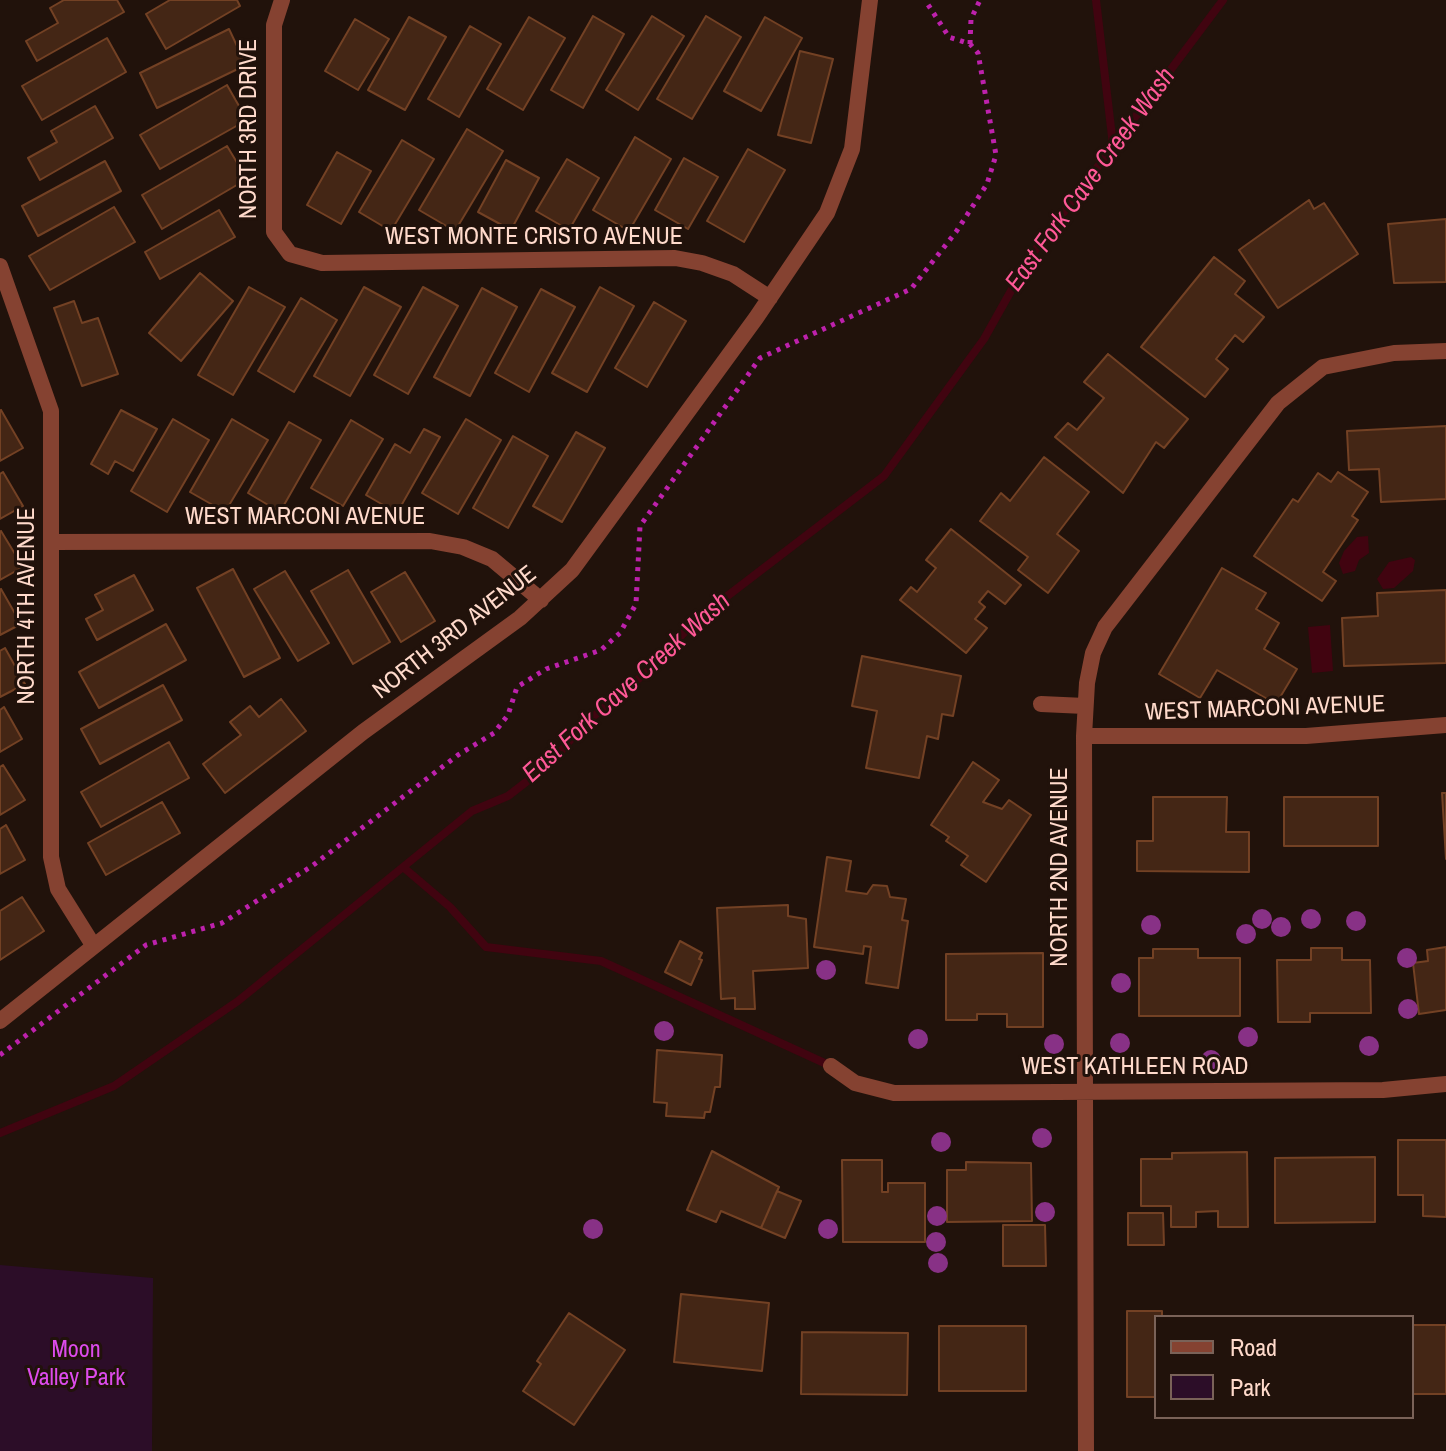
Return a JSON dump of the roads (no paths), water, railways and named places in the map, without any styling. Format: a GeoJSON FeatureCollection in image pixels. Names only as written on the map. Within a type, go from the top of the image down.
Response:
{"type":"FeatureCollection","features":[{"type":"Feature","properties":{"kind":"street","name":"NORTH 3RD DRIVE"},"geometry":{"type":"LineString","coordinates":[[282,0],[274,25],[274,232],[290,254]]}},
{"type":"Feature","properties":{"kind":"street","name":"NORTH 3RD AVENUE"},"geometry":{"type":"LineString","coordinates":[[0,1021],[363,732],[447,674],[541,600],[572,570],[770,298],[827,213],[843,177],[856,124],[870,0]]}},
{"type":"Feature","properties":{"kind":"street","name":"WEST MONTE CRISTO AVENUE"},"geometry":{"type":"LineString","coordinates":[[290,254],[322,263],[675,258],[733,274],[770,298]]}},
{"type":"Feature","properties":{"kind":"street","name":"NORTH 4TH AVENUE"},"geometry":{"type":"LineString","coordinates":[[0,270],[51,411],[51,857],[58,889],[93,945]]}},
{"type":"Feature","properties":{"kind":"street","name":"NORTH 2ND AVENUE"},"geometry":{"type":"LineString","coordinates":[[1086,1451],[1084,736],[1093,653],[1105,627],[1278,403],[1323,367],[1394,353],[1446,351]]}},
{"type":"Feature","properties":{"kind":"street","name":"WEST MARCONI AVENUE"},"geometry":{"type":"LineString","coordinates":[[52,542],[430,541],[463,547],[492,559],[541,600]]}},
{"type":"Feature","properties":{"kind":"street"},"geometry":{"type":"LineString","coordinates":[[1041,704],[1085,706]]}},
{"type":"Feature","properties":{"kind":"street","name":"WEST MARCONI AVENUE"},"geometry":{"type":"LineString","coordinates":[[1084,736],[1306,736],[1446,725]]}},
{"type":"Feature","properties":{"kind":"street","name":"WEST KATHLEEN ROAD"},"geometry":{"type":"LineString","coordinates":[[831,1066],[855,1083],[894,1093],[1383,1090],[1446,1084]]}},
{"type":"Feature","properties":{"kind":"waterway"},"geometry":{"type":"LineString","coordinates":[[1096,0],[1113,145]]}},
{"type":"Feature","properties":{"kind":"waterway","name":"East Fork Cave Creek Wash"},"geometry":{"type":"LineString","coordinates":[[0,1133],[114,1086],[238,1001],[472,811],[508,796],[552,762],[582,726],[648,671],[696,620],[884,476],[984,339],[1030,257],[1223,0]]}},
{"type":"Feature","properties":{"kind":"waterway"},"geometry":{"type":"LineString","coordinates":[[403,867],[450,907],[486,947],[601,961],[831,1066]]}},
{"type":"Feature","properties":{"kind":"park label","name":"Moon Valley Park"},"geometry":{"type":"Point","coordinates":[76,1365]}}]}
